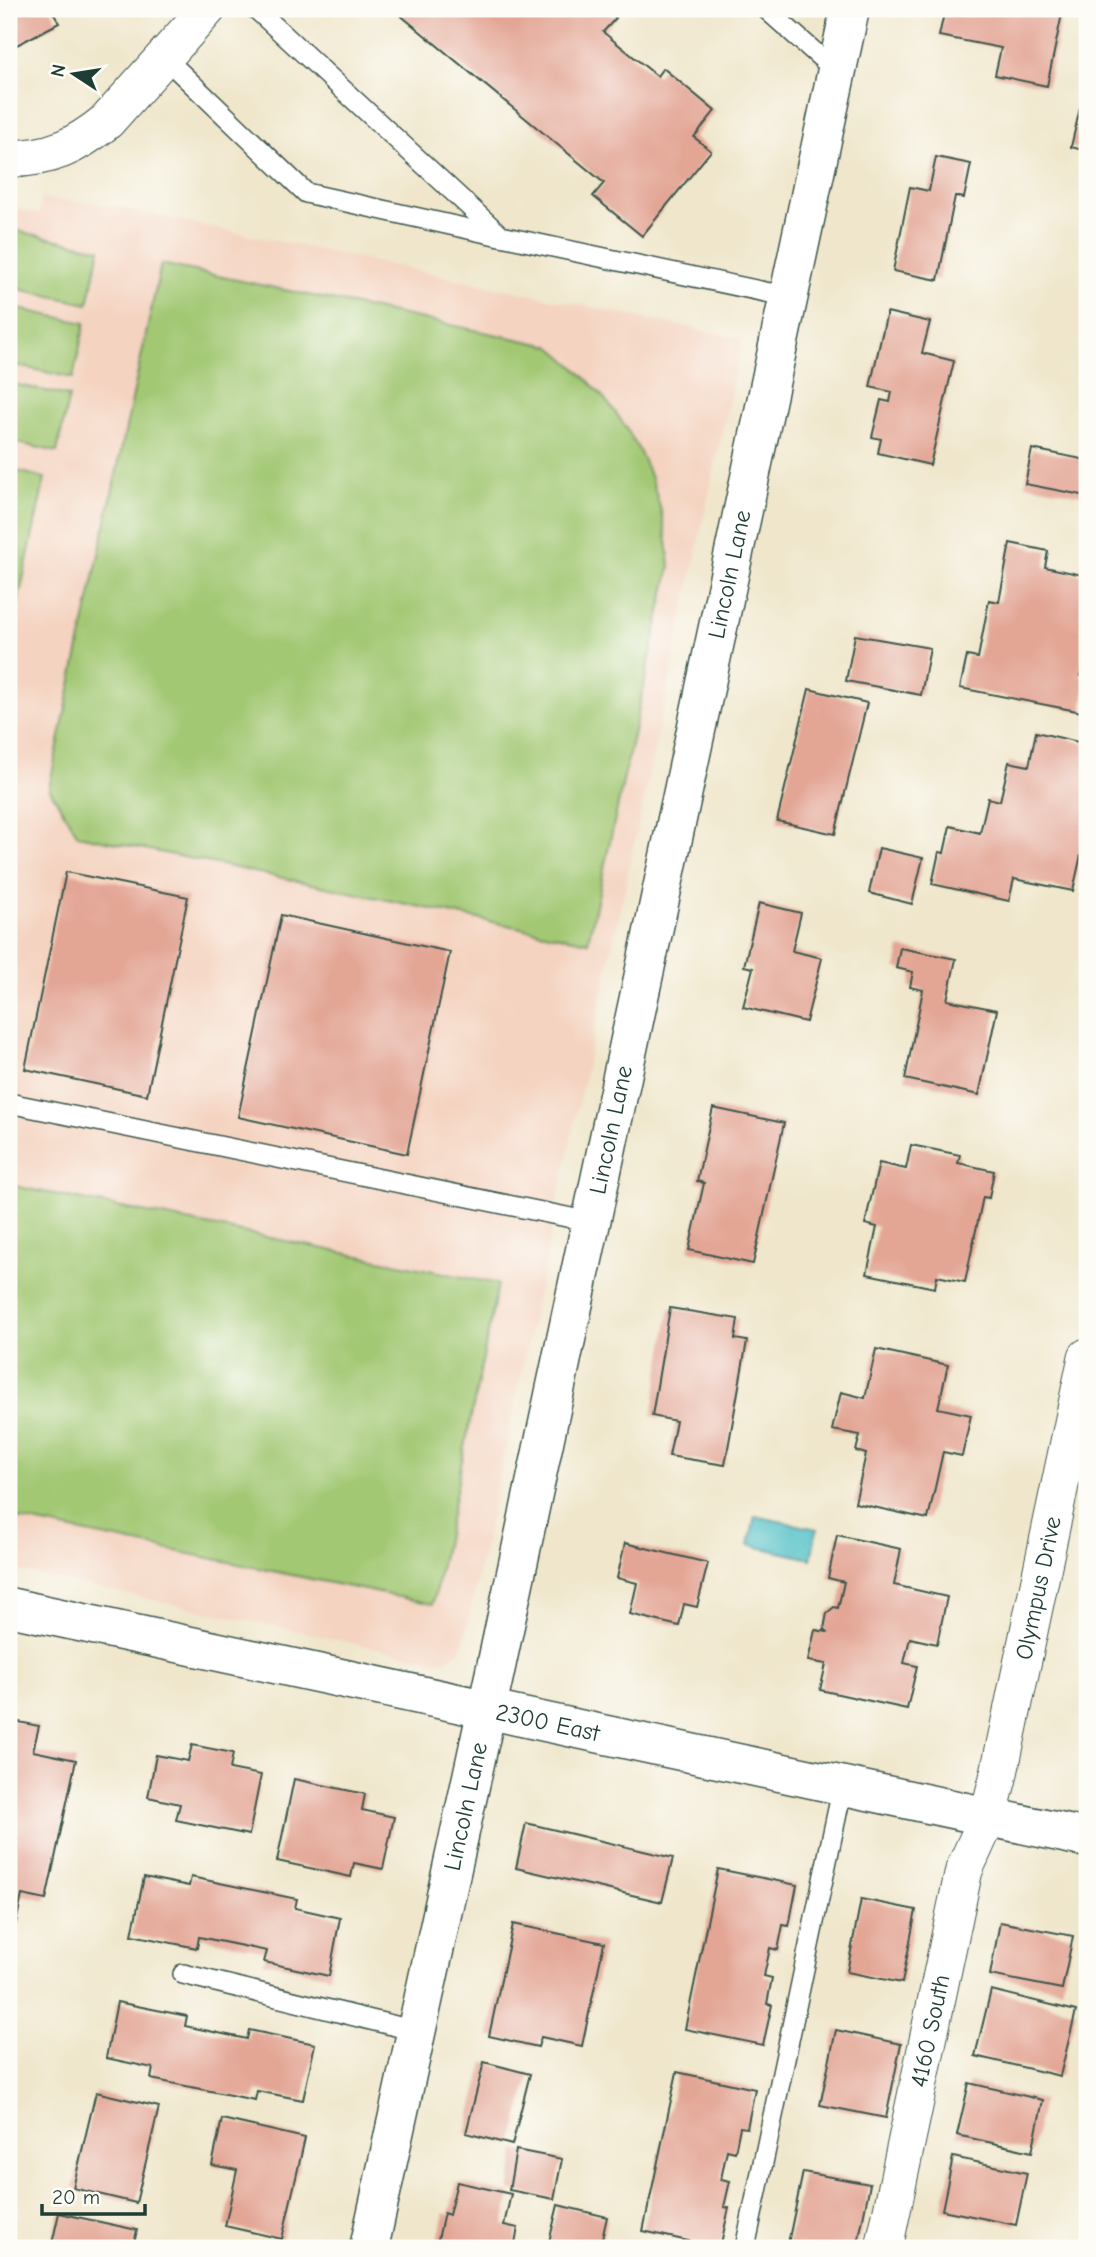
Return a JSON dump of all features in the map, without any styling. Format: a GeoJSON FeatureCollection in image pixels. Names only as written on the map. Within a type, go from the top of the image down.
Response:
{"type":"FeatureCollection","features":[{"type":"Feature","properties":{"kind":"street"},"geometry":{"type":"LineString","coordinates":[[9,159],[57,153],[74,145],[107,121],[207,9]]}},
{"type":"Feature","properties":{"kind":"street","name":"Lincoln Lane"},"geometry":{"type":"LineString","coordinates":[[369,2248],[850,9]]}},
{"type":"Feature","properties":{"kind":"street","name":"Olympus Drive"},"geometry":{"type":"LineString","coordinates":[[988,1817],[1087,1357]]}},
{"type":"Feature","properties":{"kind":"street","name":"2300 East"},"geometry":{"type":"LineString","coordinates":[[9,1606],[1087,1838]]}},
{"type":"Feature","properties":{"kind":"street","name":"4160 South"},"geometry":{"type":"LineString","coordinates":[[884,2248],[964,1870],[988,1817]]}},
{"type":"Feature","properties":{"kind":"lane"},"geometry":{"type":"LineString","coordinates":[[256,9],[501,236]]}},
{"type":"Feature","properties":{"kind":"lane"},"geometry":{"type":"LineString","coordinates":[[766,9],[837,72]]}},
{"type":"Feature","properties":{"kind":"lane"},"geometry":{"type":"LineString","coordinates":[[164,57],[306,193],[789,297]]}},
{"type":"Feature","properties":{"kind":"lane"},"geometry":{"type":"LineString","coordinates":[[9,1103],[591,1223]]}},
{"type":"Feature","properties":{"kind":"lane"},"geometry":{"type":"LineString","coordinates":[[745,2248],[844,1785]]}},
{"type":"Feature","properties":{"kind":"lane"},"geometry":{"type":"LineString","coordinates":[[183,1974],[416,2031]]}},
{"type":"Feature","properties":{"kind":"shaded area"},"geometry":{"type":"Polygon","coordinates":[[[41,199],[96,203],[742,339],[464,1641],[460,1650],[445,1661],[9,1569],[9,207],[39,214],[41,199]]]}},
{"type":"Feature","properties":{"kind":"green space"},"geometry":{"type":"Polygon","coordinates":[[[9,229],[100,249],[88,304],[9,287],[9,229]]]}},
{"type":"Feature","properties":{"kind":"green space"},"geometry":{"type":"Polygon","coordinates":[[[161,264],[550,346],[599,392],[619,417],[648,470],[658,500],[670,566],[588,942],[78,835],[49,788],[161,264]]]}},
{"type":"Feature","properties":{"kind":"green space"},"geometry":{"type":"Polygon","coordinates":[[[9,307],[85,323],[73,378],[9,364],[9,307]]]}},
{"type":"Feature","properties":{"kind":"green space"},"geometry":{"type":"Polygon","coordinates":[[[9,383],[69,396],[57,452],[9,441],[9,383]]]}},
{"type":"Feature","properties":{"kind":"green space"},"geometry":{"type":"Polygon","coordinates":[[[9,469],[45,478],[9,644],[9,469]]]}},
{"type":"Feature","properties":{"kind":"green space"},"geometry":{"type":"Polygon","coordinates":[[[9,1185],[498,1284],[433,1604],[9,1517],[9,1185]]]}},
{"type":"Feature","properties":{"kind":"water"},"geometry":{"type":"Polygon","coordinates":[[[755,1516],[817,1529],[811,1559],[749,1545],[755,1516]]]}},
{"type":"Feature","properties":{"kind":"building"},"geometry":{"type":"Polygon","coordinates":[[[9,9],[51,9],[59,23],[9,49],[9,9]]]}},
{"type":"Feature","properties":{"kind":"building"},"geometry":{"type":"Polygon","coordinates":[[[393,9],[605,9],[616,18],[603,32],[657,76],[663,68],[715,111],[694,137],[711,151],[642,236],[593,196],[604,183],[393,9]]]}},
{"type":"Feature","properties":{"kind":"building"},"geometry":{"type":"Polygon","coordinates":[[[945,9],[1063,9],[1047,86],[995,75],[1001,48],[939,36],[945,9]]]}},
{"type":"Feature","properties":{"kind":"building"},"geometry":{"type":"Polygon","coordinates":[[[1087,82],[1087,151],[1071,147],[1087,82]]]}},
{"type":"Feature","properties":{"kind":"building"},"geometry":{"type":"Polygon","coordinates":[[[936,157],[971,164],[964,198],[955,196],[938,280],[893,271],[910,187],[929,191],[936,157]]]}},
{"type":"Feature","properties":{"kind":"building"},"geometry":{"type":"Polygon","coordinates":[[[887,312],[930,322],[922,353],[954,361],[930,465],[878,453],[881,439],[872,437],[881,400],[890,402],[892,392],[870,387],[887,312]]]}},
{"type":"Feature","properties":{"kind":"building"},"geometry":{"type":"Polygon","coordinates":[[[1032,449],[1087,460],[1087,496],[1025,484],[1032,449]]]}},
{"type":"Feature","properties":{"kind":"building"},"geometry":{"type":"Polygon","coordinates":[[[1010,543],[1048,551],[1045,567],[1087,576],[1087,647],[1081,676],[1087,677],[1087,680],[1082,712],[960,688],[967,656],[978,658],[989,600],[999,602],[1010,543]]]}},
{"type":"Feature","properties":{"kind":"building"},"geometry":{"type":"Polygon","coordinates":[[[855,635],[930,648],[921,695],[846,681],[855,635]]]}},
{"type":"Feature","properties":{"kind":"building"},"geometry":{"type":"Polygon","coordinates":[[[809,689],[867,703],[835,834],[777,821],[809,689]]]}},
{"type":"Feature","properties":{"kind":"building"},"geometry":{"type":"Polygon","coordinates":[[[1036,732],[1087,744],[1087,827],[1073,891],[1014,879],[1009,901],[932,884],[939,852],[944,853],[950,826],[980,833],[988,798],[1000,801],[1009,762],[1029,766],[1036,732]]]}},
{"type":"Feature","properties":{"kind":"building"},"geometry":{"type":"Polygon","coordinates":[[[879,848],[923,858],[912,904],[869,893],[879,848]]]}},
{"type":"Feature","properties":{"kind":"building"},"geometry":{"type":"Polygon","coordinates":[[[66,872],[188,897],[147,1095],[25,1069],[66,872]]]}},
{"type":"Feature","properties":{"kind":"building"},"geometry":{"type":"Polygon","coordinates":[[[759,903],[801,913],[792,951],[822,958],[806,1022],[743,1007],[753,968],[744,966],[759,903]]]}},
{"type":"Feature","properties":{"kind":"building"},"geometry":{"type":"Polygon","coordinates":[[[281,915],[450,952],[407,1154],[238,1117],[281,915]]]}},
{"type":"Feature","properties":{"kind":"building"},"geometry":{"type":"Polygon","coordinates":[[[900,948],[956,959],[947,1000],[997,1010],[979,1095],[905,1079],[923,990],[910,987],[913,972],[896,968],[900,948]]]}},
{"type":"Feature","properties":{"kind":"building"},"geometry":{"type":"Polygon","coordinates":[[[713,1108],[784,1123],[753,1264],[689,1250],[704,1183],[697,1181],[713,1108]]]}},
{"type":"Feature","properties":{"kind":"building"},"geometry":{"type":"Polygon","coordinates":[[[911,1145],[960,1155],[958,1163],[994,1171],[989,1198],[983,1197],[965,1282],[937,1276],[935,1288],[867,1274],[877,1227],[865,1224],[879,1163],[906,1169],[911,1145]]]}},
{"type":"Feature","properties":{"kind":"building"},"geometry":{"type":"Polygon","coordinates":[[[670,1308],[738,1319],[735,1339],[747,1341],[725,1465],[669,1456],[676,1421],[652,1416],[670,1308]]]}},
{"type":"Feature","properties":{"kind":"building"},"geometry":{"type":"Polygon","coordinates":[[[876,1349],[948,1365],[938,1408],[971,1415],[962,1456],[943,1452],[928,1519],[855,1503],[866,1454],[856,1451],[860,1435],[832,1430],[841,1392],[865,1398],[876,1349]]]}},
{"type":"Feature","properties":{"kind":"building"},"geometry":{"type":"Polygon","coordinates":[[[837,1535],[901,1549],[894,1585],[947,1597],[937,1644],[910,1638],[904,1663],[917,1666],[907,1709],[820,1690],[826,1664],[808,1661],[815,1630],[827,1632],[824,1629],[827,1613],[834,1607],[838,1608],[844,1582],[828,1578],[837,1535]]]}},
{"type":"Feature","properties":{"kind":"building"},"geometry":{"type":"Polygon","coordinates":[[[625,1543],[708,1563],[697,1607],[684,1604],[679,1626],[630,1614],[637,1583],[617,1578],[625,1543]]]}},
{"type":"Feature","properties":{"kind":"building"},"geometry":{"type":"Polygon","coordinates":[[[9,1720],[39,1726],[33,1751],[76,1760],[46,1900],[22,1895],[15,1928],[9,1927],[9,1720]]]}},
{"type":"Feature","properties":{"kind":"building"},"geometry":{"type":"Polygon","coordinates":[[[192,1745],[233,1753],[230,1769],[261,1775],[249,1835],[176,1820],[180,1804],[148,1797],[156,1755],[188,1761],[192,1745]]]}},
{"type":"Feature","properties":{"kind":"building"},"geometry":{"type":"Polygon","coordinates":[[[294,1779],[365,1794],[362,1810],[394,1817],[383,1869],[354,1863],[351,1877],[277,1861],[294,1779]]]}},
{"type":"Feature","properties":{"kind":"building"},"geometry":{"type":"Polygon","coordinates":[[[526,1823],[673,1858],[662,1902],[516,1868],[526,1823]]]}},
{"type":"Feature","properties":{"kind":"building"},"geometry":{"type":"Polygon","coordinates":[[[718,1869],[797,1885],[789,1926],[783,1925],[778,1950],[770,1948],[764,1976],[772,1978],[767,2004],[772,2005],[763,2045],[685,2029],[718,1869]]]}},
{"type":"Feature","properties":{"kind":"building"},"geometry":{"type":"Polygon","coordinates":[[[144,1877],[189,1886],[191,1877],[297,1899],[295,1908],[340,1918],[329,1976],[264,1962],[267,1951],[199,1937],[197,1948],[132,1935],[144,1877]]]}},
{"type":"Feature","properties":{"kind":"building"},"geometry":{"type":"Polygon","coordinates":[[[861,1899],[916,1910],[902,1983],[847,1972],[861,1899]]]}},
{"type":"Feature","properties":{"kind":"building"},"geometry":{"type":"Polygon","coordinates":[[[1000,1922],[1073,1936],[1062,1989],[990,1975],[1000,1922]]]}},
{"type":"Feature","properties":{"kind":"building"},"geometry":{"type":"Polygon","coordinates":[[[513,1924],[604,1943],[582,2046],[541,2037],[538,2047],[489,2036],[513,1924]]]}},
{"type":"Feature","properties":{"kind":"building"},"geometry":{"type":"Polygon","coordinates":[[[991,1990],[1076,2011],[1060,2076],[975,2056],[991,1990]]]}},
{"type":"Feature","properties":{"kind":"building"},"geometry":{"type":"Polygon","coordinates":[[[117,2002],[187,2016],[185,2026],[247,2039],[249,2030],[315,2044],[303,2100],[257,2091],[255,2100],[151,2079],[153,2068],[106,2058],[117,2002]]]}},
{"type":"Feature","properties":{"kind":"building"},"geometry":{"type":"Polygon","coordinates":[[[836,2030],[901,2044],[886,2118],[820,2105],[836,2030]]]}},
{"type":"Feature","properties":{"kind":"building"},"geometry":{"type":"Polygon","coordinates":[[[484,2062],[530,2074],[512,2145],[466,2133],[484,2062]]]}},
{"type":"Feature","properties":{"kind":"building"},"geometry":{"type":"Polygon","coordinates":[[[677,2072],[755,2089],[747,2128],[740,2127],[735,2152],[727,2150],[721,2179],[730,2181],[724,2207],[729,2208],[720,2248],[643,2231],[677,2072]]]}},
{"type":"Feature","properties":{"kind":"building"},"geometry":{"type":"Polygon","coordinates":[[[969,2083],[1043,2100],[1032,2152],[957,2135],[969,2083]]]}},
{"type":"Feature","properties":{"kind":"building"},"geometry":{"type":"Polygon","coordinates":[[[96,2092],[159,2107],[136,2203],[73,2188],[96,2092]]]}},
{"type":"Feature","properties":{"kind":"building"},"geometry":{"type":"Polygon","coordinates":[[[222,2119],[305,2138],[282,2239],[225,2226],[237,2170],[212,2165],[222,2119]]]}},
{"type":"Feature","properties":{"kind":"building"},"geometry":{"type":"Polygon","coordinates":[[[516,2150],[562,2159],[554,2199],[509,2190],[516,2150]]]}},
{"type":"Feature","properties":{"kind":"building"},"geometry":{"type":"Polygon","coordinates":[[[953,2157],[1027,2173],[1016,2225],[942,2210],[953,2157]]]}},
{"type":"Feature","properties":{"kind":"building"},"geometry":{"type":"Polygon","coordinates":[[[803,2172],[870,2184],[857,2248],[787,2248],[803,2172]]]}},
{"type":"Feature","properties":{"kind":"building"},"geometry":{"type":"Polygon","coordinates":[[[457,2182],[511,2194],[504,2225],[518,2228],[514,2248],[436,2248],[444,2213],[449,2215],[457,2182]]]}},
{"type":"Feature","properties":{"kind":"building"},"geometry":{"type":"Polygon","coordinates":[[[558,2205],[607,2217],[600,2248],[548,2246],[558,2205]]]}},
{"type":"Feature","properties":{"kind":"building"},"geometry":{"type":"Polygon","coordinates":[[[59,2213],[137,2230],[133,2248],[51,2248],[59,2213]]]}}]}
